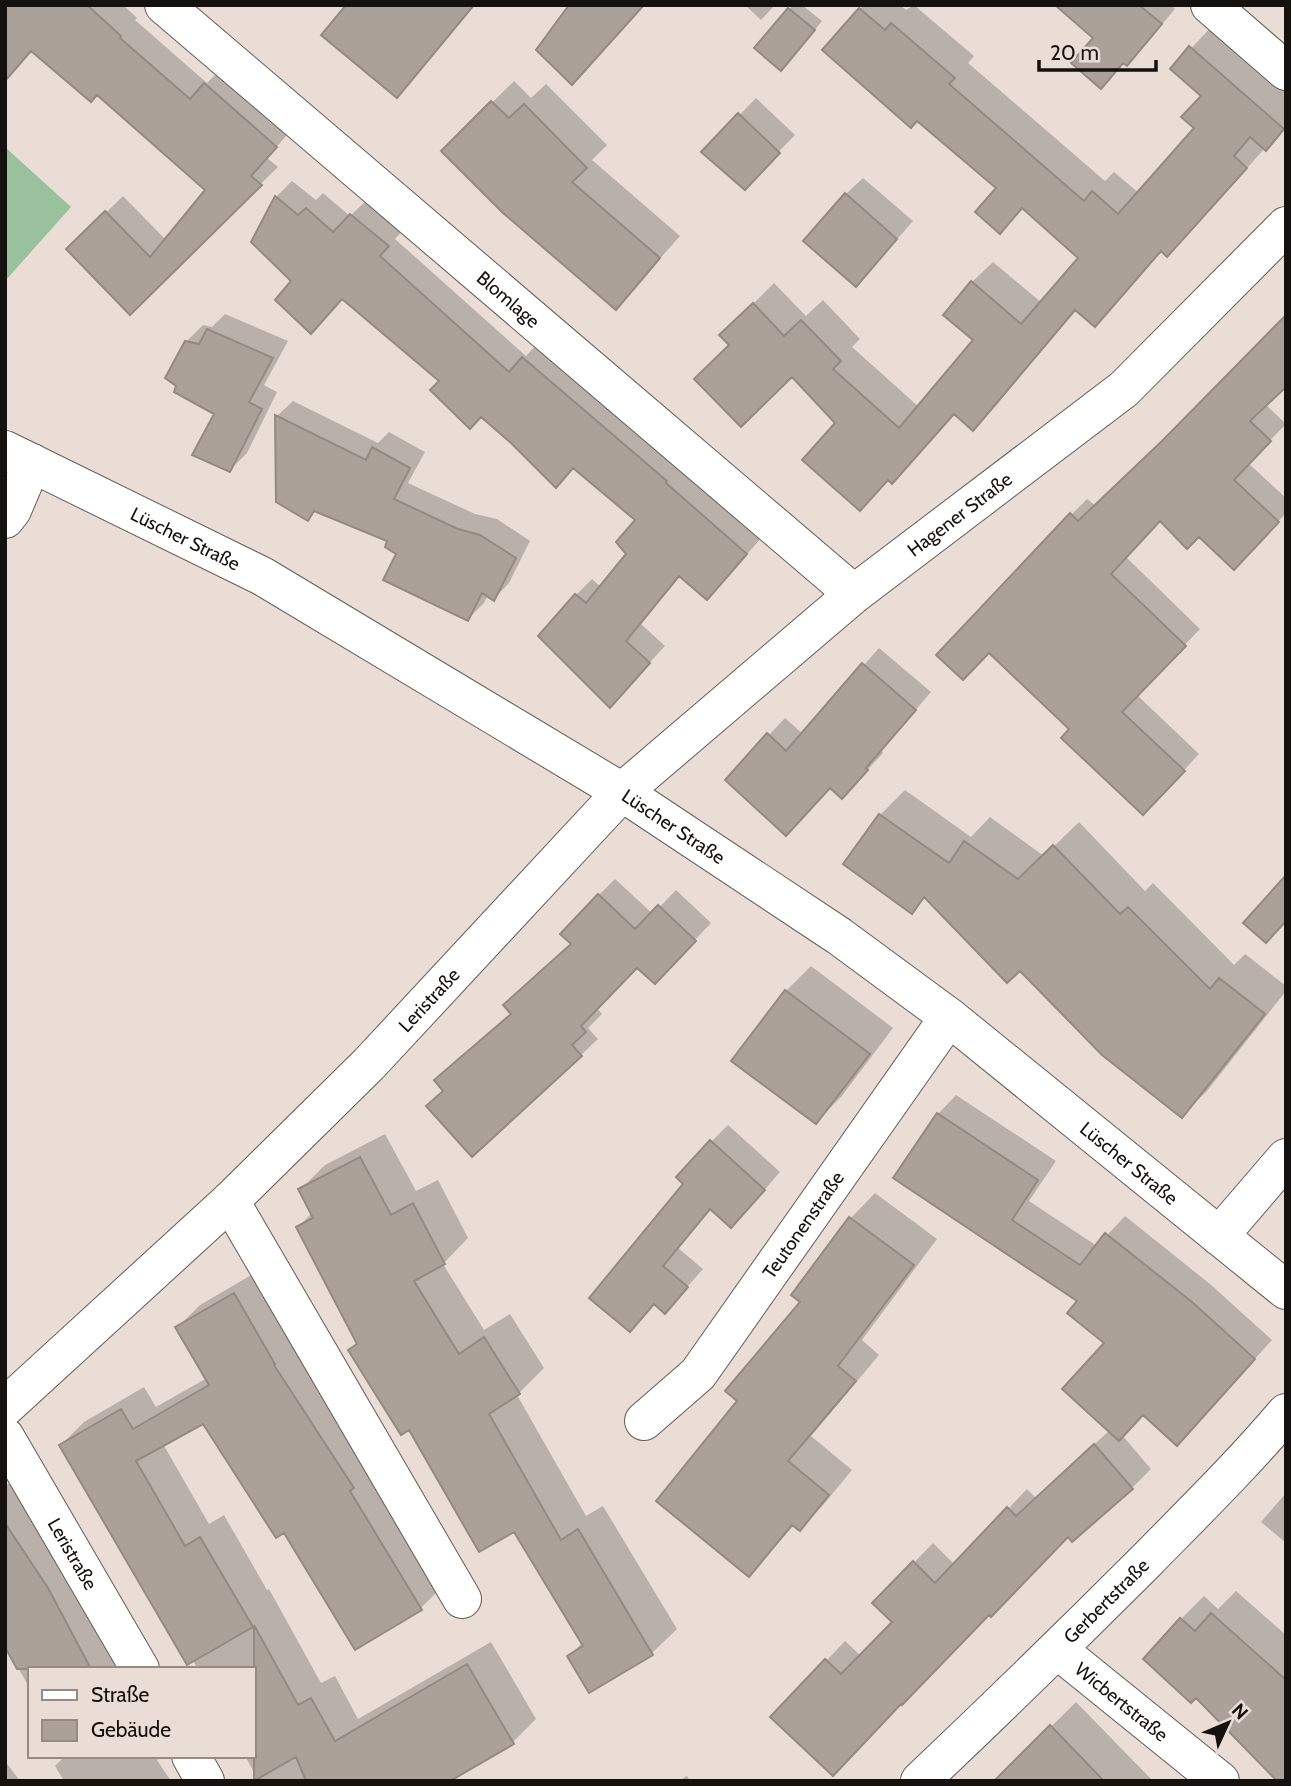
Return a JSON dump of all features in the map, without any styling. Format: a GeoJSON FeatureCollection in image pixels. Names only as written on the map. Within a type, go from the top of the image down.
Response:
{"type":"FeatureCollection","features":[{"type":"Feature","properties":{"kind":"street","name":"Blomlage"},"geometry":{"type":"LineString","coordinates":[[164,5],[854,594]]}},
{"type":"Feature","properties":{"kind":"street"},"geometry":{"type":"LineString","coordinates":[[1210,5],[1286,71]]}},
{"type":"Feature","properties":{"kind":"street","name":"Hagener Straße"},"geometry":{"type":"LineString","coordinates":[[622,792],[854,594],[1124,389],[1286,226]]}},
{"type":"Feature","properties":{"kind":"street"},"geometry":{"type":"LineString","coordinates":[[5,519],[12,510],[19,456]]}},
{"type":"Feature","properties":{"kind":"street","name":"Lüscher Straße"},"geometry":{"type":"LineString","coordinates":[[19,456],[262,576],[622,792],[839,936],[949,1017],[1286,1290]]}},
{"type":"Feature","properties":{"kind":"street","name":"Leristraße"},"geometry":{"type":"LineString","coordinates":[[5,1407],[230,1201],[369,1064],[622,792]]}},
{"type":"Feature","properties":{"kind":"street","name":"Teutonenstraße"},"geometry":{"type":"LineString","coordinates":[[645,1421],[698,1374],[949,1017]]}},
{"type":"Feature","properties":{"kind":"street"},"geometry":{"type":"LineString","coordinates":[[1219,1236],[1286,1158]]}},
{"type":"Feature","properties":{"kind":"street"},"geometry":{"type":"LineString","coordinates":[[230,1201],[461,1599]]}},
{"type":"Feature","properties":{"kind":"street","name":"Gerbertstraße"},"geometry":{"type":"LineString","coordinates":[[920,1781],[1058,1650],[1250,1455],[1286,1413]]}},
{"type":"Feature","properties":{"kind":"street","name":"Leristraße"},"geometry":{"type":"LineString","coordinates":[[5,1437],[139,1667]]}},
{"type":"Feature","properties":{"kind":"street","name":"Wicbertstraße"},"geometry":{"type":"LineString","coordinates":[[1058,1650],[1220,1781]]}},
{"type":"Feature","properties":{"kind":"street"},"geometry":{"type":"LineString","coordinates":[[192,1758],[205,1781]]}},
{"type":"Feature","properties":{"kind":"green space"},"geometry":{"type":"Polygon","coordinates":[[[5,147],[71,207],[5,281],[5,147]]]}},
{"type":"Feature","properties":{"kind":"building"},"geometry":{"type":"Polygon","coordinates":[[[5,5],[87,5],[121,36],[120,38],[190,99],[204,83],[277,147],[251,176],[262,185],[130,315],[66,249],[105,211],[150,257],[205,190],[97,95],[91,102],[31,51],[5,81],[5,5]]]}},
{"type":"Feature","properties":{"kind":"building"},"geometry":{"type":"Polygon","coordinates":[[[346,5],[474,5],[397,98],[321,35],[346,5]]]}},
{"type":"Feature","properties":{"kind":"building"},"geometry":{"type":"Polygon","coordinates":[[[569,5],[644,5],[572,85],[536,50],[569,5]]]}},
{"type":"Feature","properties":{"kind":"building"},"geometry":{"type":"Polygon","coordinates":[[[1055,5],[1139,5],[1162,24],[1127,66],[1123,63],[1101,89],[1071,63],[1093,38],[1055,5]]]}},
{"type":"Feature","properties":{"kind":"building"},"geometry":{"type":"Polygon","coordinates":[[[788,8],[815,30],[781,71],[754,48],[788,8]]]}},
{"type":"Feature","properties":{"kind":"building"},"geometry":{"type":"Polygon","coordinates":[[[859,8],[885,30],[891,23],[955,78],[949,84],[1084,201],[1092,191],[1118,214],[1194,128],[1181,117],[1201,96],[1170,69],[1189,46],[1284,129],[1266,151],[1250,137],[1234,156],[1247,168],[1167,257],[1161,251],[1095,327],[1075,310],[973,431],[954,414],[892,484],[888,480],[860,511],[802,460],[835,423],[792,377],[741,427],[694,379],[729,345],[719,335],[753,303],[784,336],[801,320],[841,361],[833,369],[899,428],[973,340],[943,315],[971,281],[1021,324],[1078,258],[1022,208],[1000,234],[975,212],[996,188],[917,121],[911,128],[822,50],[859,8]]]}},
{"type":"Feature","properties":{"kind":"building"},"geometry":{"type":"Polygon","coordinates":[[[491,101],[509,118],[524,104],[587,168],[572,182],[660,258],[616,310],[503,213],[441,151],[491,101]]]}},
{"type":"Feature","properties":{"kind":"building"},"geometry":{"type":"Polygon","coordinates":[[[738,113],[780,153],[745,190],[701,152],[738,113]]]}},
{"type":"Feature","properties":{"kind":"building"},"geometry":{"type":"Polygon","coordinates":[[[845,193],[897,239],[856,287],[803,241],[845,193]]]}},
{"type":"Feature","properties":{"kind":"building"},"geometry":{"type":"Polygon","coordinates":[[[275,196],[298,215],[306,208],[333,232],[350,214],[389,246],[380,256],[509,372],[522,357],[667,481],[666,483],[747,554],[707,600],[679,576],[626,641],[650,663],[610,708],[538,636],[575,594],[586,603],[626,554],[616,542],[635,520],[573,468],[556,488],[481,417],[470,429],[430,390],[439,381],[342,299],[311,334],[275,300],[291,281],[251,242],[275,196]]]}},
{"type":"Feature","properties":{"kind":"building"},"geometry":{"type":"Polygon","coordinates":[[[1286,315],[1286,387],[1250,421],[1271,441],[1234,480],[1279,522],[1234,570],[1199,537],[1187,549],[1160,521],[1111,574],[1186,646],[1122,712],[1185,771],[1143,815],[1061,738],[1069,729],[989,653],[963,680],[936,655],[1070,513],[1078,521],[1163,440],[1286,315]]]}},
{"type":"Feature","properties":{"kind":"building"},"geometry":{"type":"Polygon","coordinates":[[[207,329],[273,358],[249,402],[262,409],[230,472],[192,455],[214,414],[174,392],[176,386],[165,378],[185,341],[199,344],[207,329]]]}},
{"type":"Feature","properties":{"kind":"building"},"geometry":{"type":"Polygon","coordinates":[[[275,415],[366,460],[372,447],[410,468],[394,499],[458,529],[480,535],[516,558],[494,601],[482,593],[468,621],[383,580],[396,554],[385,547],[387,541],[314,511],[308,521],[276,502],[275,415]]]}},
{"type":"Feature","properties":{"kind":"building"},"geometry":{"type":"Polygon","coordinates":[[[862,663],[916,710],[842,799],[830,788],[786,836],[725,780],[767,733],[786,751],[862,663]]]}},
{"type":"Feature","properties":{"kind":"building"},"geometry":{"type":"Polygon","coordinates":[[[879,814],[949,863],[964,841],[1018,879],[1053,845],[1120,914],[1128,907],[1210,989],[1219,978],[1265,1014],[1182,1118],[1102,1055],[1020,971],[1007,983],[924,897],[912,914],[843,864],[879,814]]]}},
{"type":"Feature","properties":{"kind":"building"},"geometry":{"type":"Polygon","coordinates":[[[1286,875],[1286,921],[1266,943],[1243,923],[1286,875]]]}},
{"type":"Feature","properties":{"kind":"building"},"geometry":{"type":"Polygon","coordinates":[[[598,894],[635,929],[658,905],[696,941],[655,984],[637,968],[581,1026],[586,1032],[572,1045],[582,1056],[472,1157],[426,1106],[443,1091],[434,1080],[511,1014],[503,1005],[571,944],[560,934],[598,894]]]}},
{"type":"Feature","properties":{"kind":"building"},"geometry":{"type":"Polygon","coordinates":[[[785,990],[870,1054],[816,1124],[731,1061],[785,990]]]}},
{"type":"Feature","properties":{"kind":"building"},"geometry":{"type":"Polygon","coordinates":[[[937,1113],[1038,1180],[1012,1220],[1080,1265],[1105,1233],[1192,1302],[1255,1359],[1177,1446],[1143,1415],[1119,1441],[1062,1389],[1104,1343],[1067,1313],[1077,1301],[893,1178],[937,1113]]]}},
{"type":"Feature","properties":{"kind":"building"},"geometry":{"type":"Polygon","coordinates":[[[710,1140],[765,1190],[731,1228],[710,1209],[663,1266],[688,1287],[665,1314],[654,1304],[630,1332],[589,1298],[683,1184],[676,1177],[710,1140]]]}},
{"type":"Feature","properties":{"kind":"building"},"geometry":{"type":"Polygon","coordinates":[[[360,1157],[391,1215],[413,1203],[445,1264],[414,1281],[459,1354],[484,1337],[520,1394],[489,1414],[561,1540],[578,1529],[653,1655],[589,1693],[567,1656],[583,1646],[514,1532],[479,1552],[409,1430],[401,1435],[348,1350],[357,1344],[296,1227],[313,1218],[298,1189],[360,1157]]]}},
{"type":"Feature","properties":{"kind":"building"},"geometry":{"type":"Polygon","coordinates":[[[849,1217],[914,1265],[838,1366],[856,1381],[788,1461],[829,1495],[800,1531],[792,1525],[749,1577],[656,1501],[737,1401],[725,1391],[800,1302],[791,1295],[849,1217]]]}},
{"type":"Feature","properties":{"kind":"building"},"geometry":{"type":"Polygon","coordinates":[[[234,1293],[274,1365],[354,1488],[350,1491],[422,1610],[355,1650],[284,1533],[276,1538],[203,1424],[136,1461],[185,1546],[200,1537],[253,1627],[187,1665],[59,1445],[121,1409],[133,1429],[209,1385],[175,1327],[234,1293]]]}},
{"type":"Feature","properties":{"kind":"building"},"geometry":{"type":"Polygon","coordinates":[[[1094,1444],[1133,1489],[1072,1542],[1068,1537],[833,1776],[770,1717],[825,1659],[841,1674],[892,1622],[872,1603],[913,1561],[935,1583],[1007,1507],[1016,1516],[1094,1444]]]}},
{"type":"Feature","properties":{"kind":"building"},"geometry":{"type":"Polygon","coordinates":[[[5,1523],[48,1588],[90,1667],[17,1669],[5,1647],[5,1523]]]}},
{"type":"Feature","properties":{"kind":"building"},"geometry":{"type":"Polygon","coordinates":[[[1211,1613],[1286,1680],[1286,1781],[1277,1781],[1196,1698],[1191,1703],[1143,1659],[1180,1618],[1195,1631],[1211,1613]]]}},
{"type":"Feature","properties":{"kind":"building"},"geometry":{"type":"Polygon","coordinates":[[[254,1625],[298,1705],[311,1698],[335,1741],[467,1664],[514,1744],[450,1781],[306,1781],[296,1757],[254,1781],[254,1625]]]}},
{"type":"Feature","properties":{"kind":"building"},"geometry":{"type":"Polygon","coordinates":[[[1050,1725],[1104,1781],[994,1781],[1050,1725]]]}}]}
